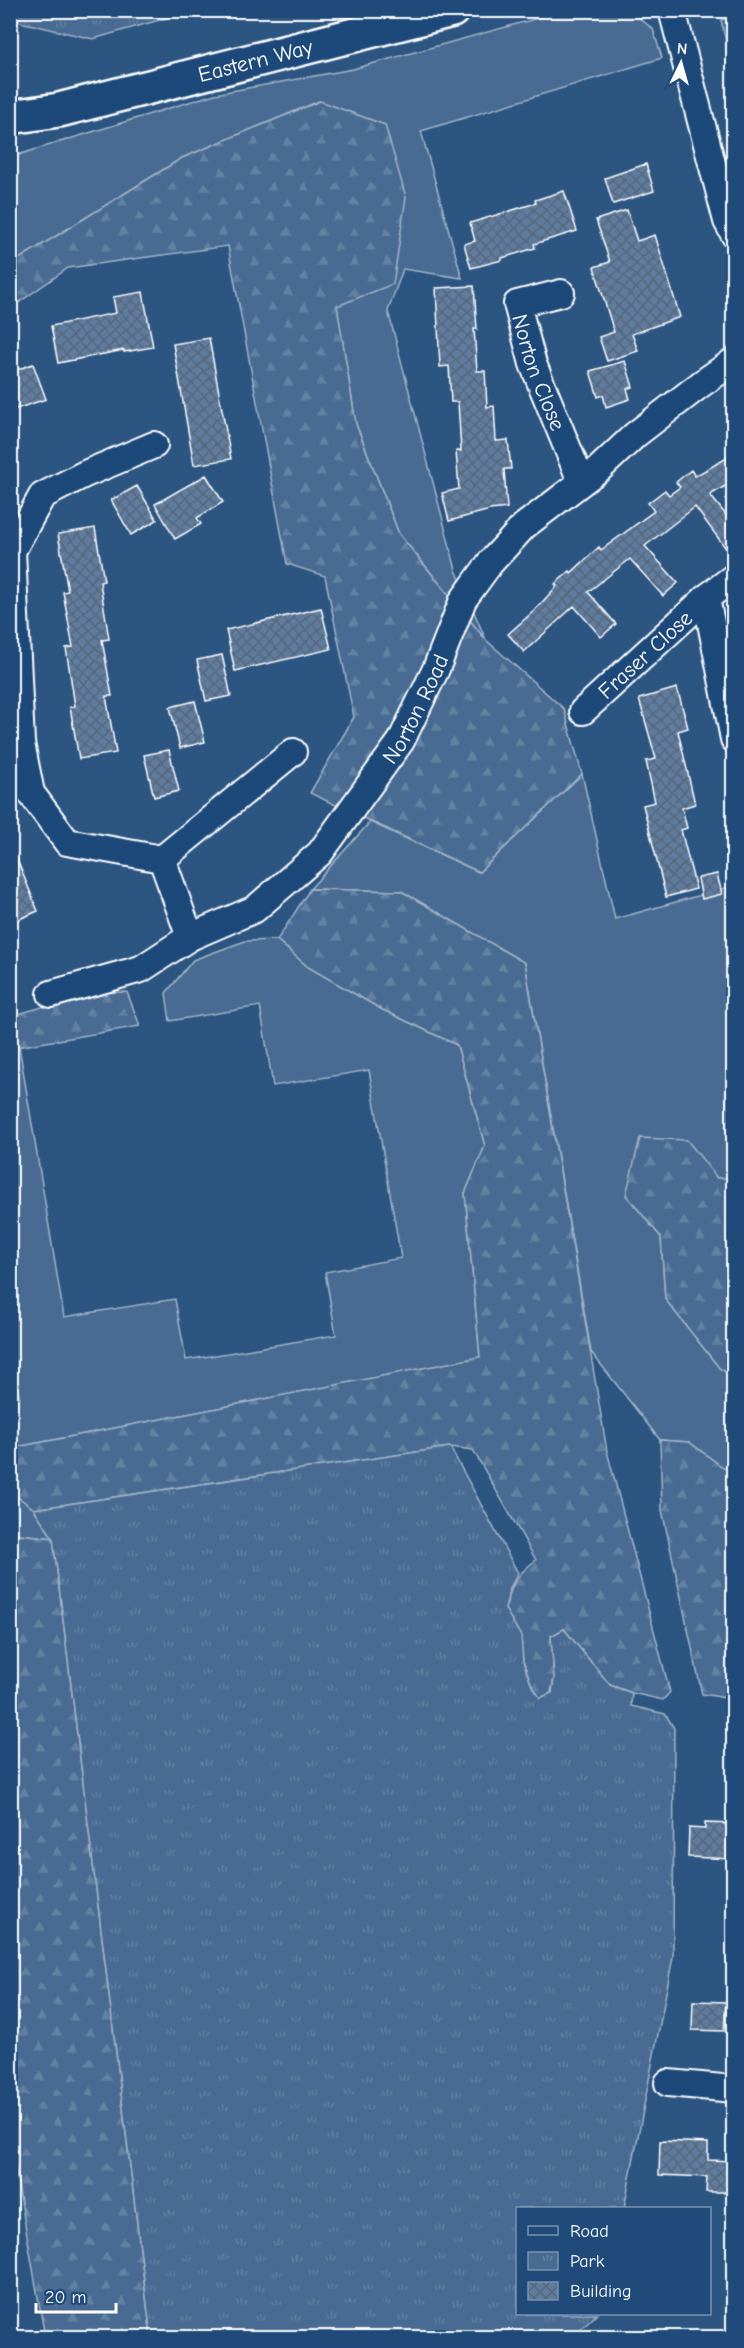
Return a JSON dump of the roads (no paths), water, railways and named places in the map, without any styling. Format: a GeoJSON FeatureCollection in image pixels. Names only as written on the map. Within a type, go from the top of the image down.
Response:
{"type":"FeatureCollection","features":[{"type":"Feature","properties":{"kind":"main road","name":"Eastern Way"},"geometry":{"type":"LineString","coordinates":[[10,117],[59,110],[452,10]]}},
{"type":"Feature","properties":{"kind":"main road","name":"Eastern Way"},"geometry":{"type":"LineString","coordinates":[[10,134],[59,110]]}},
{"type":"Feature","properties":{"kind":"street"},"geometry":{"type":"LineString","coordinates":[[672,10],[727,221],[734,234]]}},
{"type":"Feature","properties":{"kind":"street","name":"Norton Close"},"geometry":{"type":"LineString","coordinates":[[561,293],[517,304],[533,364],[580,481]]}},
{"type":"Feature","properties":{"kind":"street","name":"Norton Road"},"geometry":{"type":"LineString","coordinates":[[51,994],[141,969],[190,937],[255,909],[320,853],[401,741],[436,669],[463,600],[490,563],[524,526],[580,481],[599,469],[635,435],[734,361]]}},
{"type":"Feature","properties":{"kind":"street"},"geometry":{"type":"LineString","coordinates":[[154,445],[85,474],[42,496],[12,551],[21,743],[31,793],[67,842],[162,859],[293,752]]}},
{"type":"Feature","properties":{"kind":"street","name":"Fraser Close"},"geometry":{"type":"LineString","coordinates":[[583,711],[706,598],[734,577]]}},
{"type":"Feature","properties":{"kind":"street","name":"Fraser Close"},"geometry":{"type":"LineString","coordinates":[[706,598],[734,739]]}},
{"type":"Feature","properties":{"kind":"street"},"geometry":{"type":"LineString","coordinates":[[162,859],[190,937]]}},
{"type":"Feature","properties":{"kind":"street"},"geometry":{"type":"LineString","coordinates":[[668,2083],[734,2089]]}}]}
